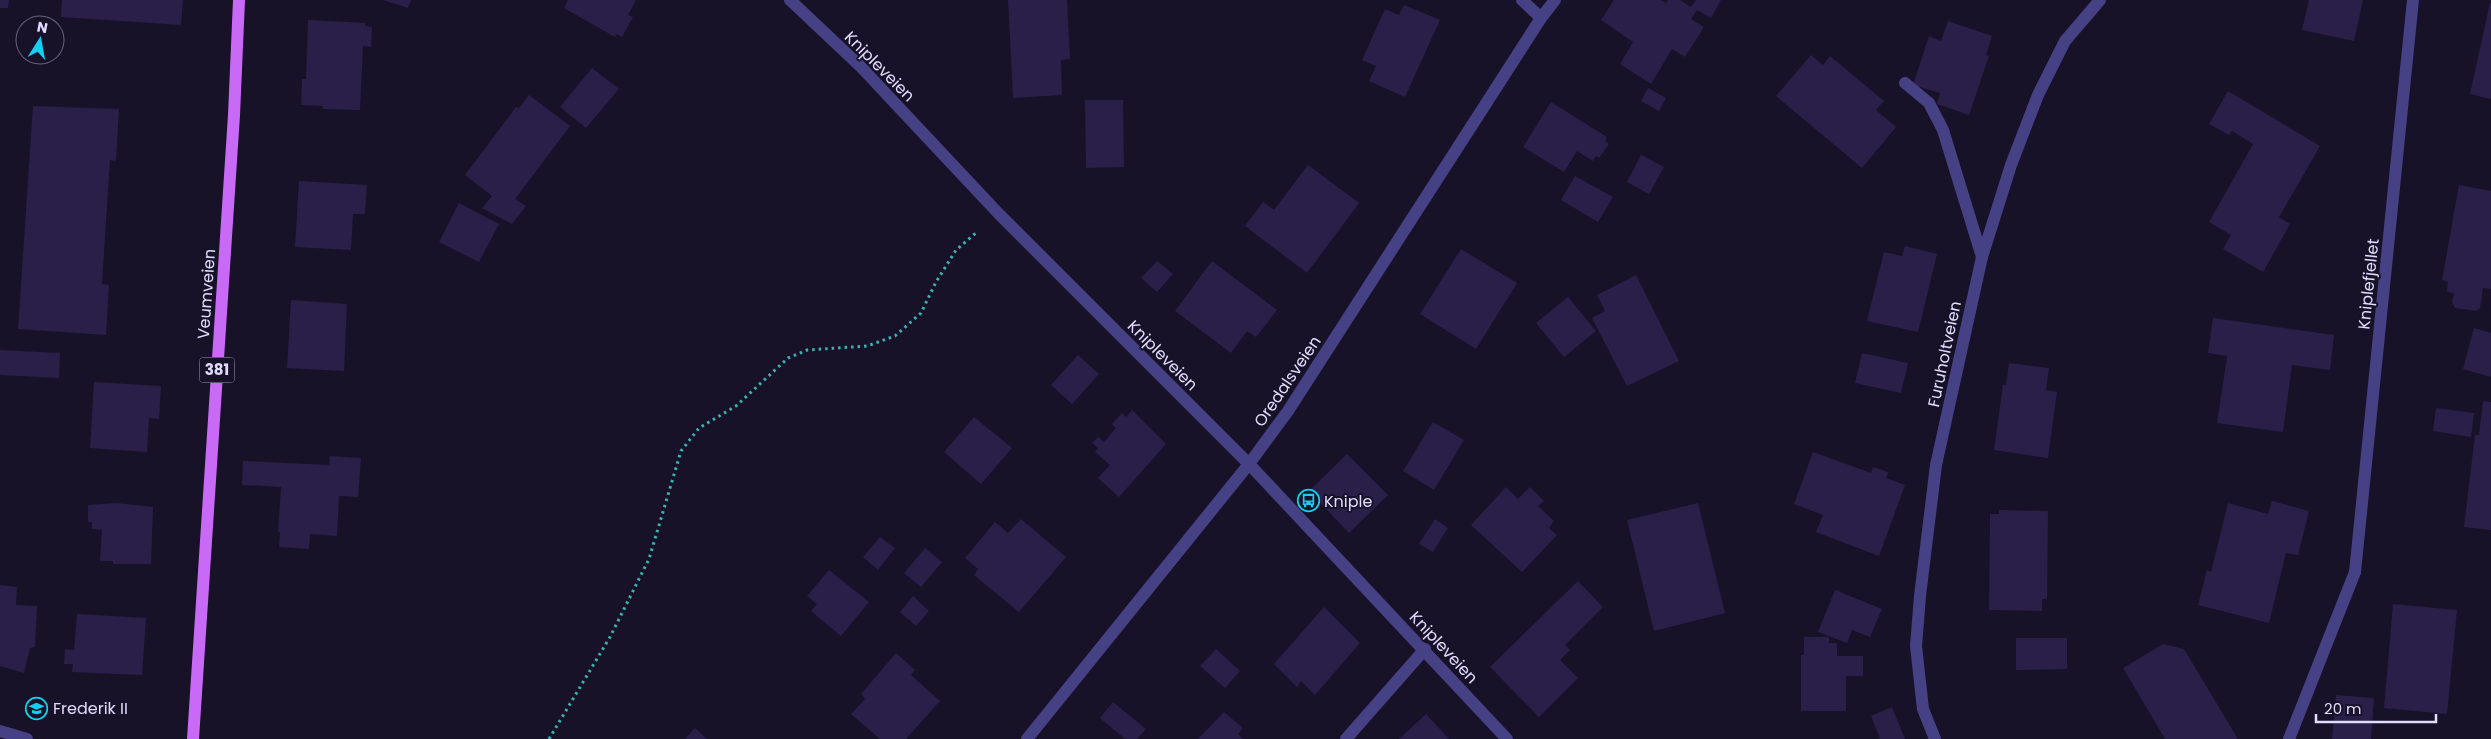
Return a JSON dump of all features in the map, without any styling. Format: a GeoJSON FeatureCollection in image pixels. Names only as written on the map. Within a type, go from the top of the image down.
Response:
{"type":"FeatureCollection","features":[{"type":"Feature","properties":{"kind":"main road","name":"Veumveien"},"geometry":{"type":"LineString","coordinates":[[193,739],[234,115],[239,0]]}},
{"type":"Feature","properties":{"kind":"street","name":"Knipleveien"},"geometry":{"type":"LineString","coordinates":[[790,0],[861,68],[998,213],[1249,464],[1425,649],[1507,739]]}},
{"type":"Feature","properties":{"kind":"street"},"geometry":{"type":"LineString","coordinates":[[1522,0],[1541,18]]}},
{"type":"Feature","properties":{"kind":"street","name":"Oredalsveien"},"geometry":{"type":"LineString","coordinates":[[1027,739],[1249,464],[1288,411],[1541,18],[1555,0]]}},
{"type":"Feature","properties":{"kind":"street","name":"Furuholtveien"},"geometry":{"type":"LineString","coordinates":[[1935,739],[1923,708],[1916,646],[1920,596],[1936,465],[1982,257],[2011,165],[2038,95],[2065,41],[2100,0]]}},
{"type":"Feature","properties":{"kind":"street","name":"Kniplefjellet"},"geometry":{"type":"LineString","coordinates":[[2289,739],[2355,572],[2413,0]]}},
{"type":"Feature","properties":{"kind":"street"},"geometry":{"type":"LineString","coordinates":[[1905,83],[1929,103],[1943,130],[1982,257]]}},
{"type":"Feature","properties":{"kind":"street"},"geometry":{"type":"LineString","coordinates":[[1346,739],[1425,649]]}},
{"type":"Feature","properties":{"kind":"street"},"geometry":{"type":"LineString","coordinates":[[0,731],[27,739]]}},
{"type":"Feature","properties":{"kind":"path"},"geometry":{"type":"LineString","coordinates":[[549,739],[610,637],[649,559],[681,451],[699,428],[736,406],[788,358],[807,350],[867,346],[895,336],[921,313],[936,282],[956,250],[998,213]]}},
{"type":"Feature","properties":{"kind":"building"},"geometry":{"type":"Polygon","coordinates":[[[0,0],[9,0],[8,8],[0,8],[0,0]]]}},
{"type":"Feature","properties":{"kind":"building"},"geometry":{"type":"Polygon","coordinates":[[[62,0],[183,0],[181,25],[65,17],[65,15],[61,15],[62,0]]]}},
{"type":"Feature","properties":{"kind":"building"},"geometry":{"type":"Polygon","coordinates":[[[383,0],[411,0],[408,8],[383,0]]]}},
{"type":"Feature","properties":{"kind":"building"},"geometry":{"type":"Polygon","coordinates":[[[568,0],[636,0],[628,15],[633,17],[622,37],[617,34],[615,37],[564,8],[568,0]]]}},
{"type":"Feature","properties":{"kind":"building"},"geometry":{"type":"Polygon","coordinates":[[[1008,0],[1067,0],[1070,59],[1061,60],[1062,95],[1013,98],[1008,0]]]}},
{"type":"Feature","properties":{"kind":"building"},"geometry":{"type":"Polygon","coordinates":[[[1614,0],[1661,0],[1666,3],[1668,0],[1680,0],[1691,7],[1696,0],[1721,0],[1711,18],[1697,10],[1691,19],[1704,27],[1685,57],[1672,49],[1651,84],[1620,64],[1633,42],[1601,20],[1614,0]]]}},
{"type":"Feature","properties":{"kind":"building"},"geometry":{"type":"Polygon","coordinates":[[[2309,0],[2363,0],[2354,41],[2302,30],[2309,0]]]}},
{"type":"Feature","properties":{"kind":"building"},"geometry":{"type":"Polygon","coordinates":[[[2491,4],[2491,99],[2470,94],[2491,4]]]}},
{"type":"Feature","properties":{"kind":"building"},"geometry":{"type":"Polygon","coordinates":[[[1404,5],[1440,20],[1405,97],[1369,81],[1376,66],[1362,60],[1385,9],[1399,15],[1404,5]]]}},
{"type":"Feature","properties":{"kind":"building"},"geometry":{"type":"Polygon","coordinates":[[[308,20],[365,23],[365,26],[372,27],[371,47],[363,46],[360,110],[323,109],[323,106],[301,105],[302,79],[306,79],[308,20]]]}},
{"type":"Feature","properties":{"kind":"building"},"geometry":{"type":"Polygon","coordinates":[[[1948,21],[1992,36],[1986,55],[1989,56],[1969,115],[1937,104],[1940,93],[1913,85],[1929,36],[1941,41],[1948,21]]]}},
{"type":"Feature","properties":{"kind":"building"},"geometry":{"type":"Polygon","coordinates":[[[1811,55],[1823,65],[1830,56],[1884,101],[1876,110],[1896,127],[1862,168],[1776,96],[1811,55]]]}},
{"type":"Feature","properties":{"kind":"building"},"geometry":{"type":"Polygon","coordinates":[[[592,68],[619,89],[586,128],[560,107],[592,68]]]}},
{"type":"Feature","properties":{"kind":"building"},"geometry":{"type":"Polygon","coordinates":[[[1648,88],[1666,98],[1659,111],[1641,101],[1648,88]]]}},
{"type":"Feature","properties":{"kind":"building"},"geometry":{"type":"Polygon","coordinates":[[[2228,91],[2320,146],[2279,217],[2290,224],[2263,272],[2223,249],[2231,235],[2209,222],[2253,144],[2232,131],[2229,135],[2209,124],[2228,91]]]}},
{"type":"Feature","properties":{"kind":"building"},"geometry":{"type":"Polygon","coordinates":[[[529,95],[570,126],[515,199],[526,206],[512,224],[482,208],[492,196],[465,175],[516,107],[519,108],[529,95]]]}},
{"type":"Feature","properties":{"kind":"building"},"geometry":{"type":"Polygon","coordinates":[[[1085,100],[1123,100],[1124,167],[1086,168],[1085,100]]]}},
{"type":"Feature","properties":{"kind":"building"},"geometry":{"type":"Polygon","coordinates":[[[1551,102],[1607,137],[1605,141],[1609,144],[1599,158],[1596,156],[1593,161],[1577,151],[1564,172],[1523,147],[1551,102]]]}},
{"type":"Feature","properties":{"kind":"building"},"geometry":{"type":"Polygon","coordinates":[[[33,106],[119,109],[116,161],[110,160],[102,284],[109,285],[106,335],[18,329],[33,106]]]}},
{"type":"Feature","properties":{"kind":"building"},"geometry":{"type":"Polygon","coordinates":[[[1641,155],[1664,167],[1649,194],[1627,182],[1641,155]]]}},
{"type":"Feature","properties":{"kind":"building"},"geometry":{"type":"Polygon","coordinates":[[[1308,165],[1359,203],[1307,273],[1245,226],[1263,202],[1274,210],[1308,165]]]}},
{"type":"Feature","properties":{"kind":"building"},"geometry":{"type":"Polygon","coordinates":[[[1575,176],[1613,197],[1598,222],[1561,200],[1575,176]]]}},
{"type":"Feature","properties":{"kind":"building"},"geometry":{"type":"Polygon","coordinates":[[[299,181],[367,185],[365,214],[353,214],[351,250],[295,247],[299,181]]]}},
{"type":"Feature","properties":{"kind":"building"},"geometry":{"type":"Polygon","coordinates":[[[2459,185],[2491,191],[2491,289],[2483,288],[2480,308],[2476,311],[2455,308],[2452,302],[2454,293],[2447,292],[2448,282],[2442,280],[2459,185]]]}},
{"type":"Feature","properties":{"kind":"building"},"geometry":{"type":"Polygon","coordinates":[[[459,203],[499,224],[479,262],[439,242],[459,203]]]}},
{"type":"Feature","properties":{"kind":"building"},"geometry":{"type":"Polygon","coordinates":[[[1905,246],[1937,254],[1918,332],[1867,321],[1884,252],[1902,256],[1905,246]]]}},
{"type":"Feature","properties":{"kind":"building"},"geometry":{"type":"Polygon","coordinates":[[[1461,249],[1517,283],[1476,349],[1420,314],[1461,249]]]}},
{"type":"Feature","properties":{"kind":"building"},"geometry":{"type":"Polygon","coordinates":[[[1157,261],[1173,274],[1157,292],[1141,278],[1157,261]]]}},
{"type":"Feature","properties":{"kind":"building"},"geometry":{"type":"Polygon","coordinates":[[[1212,261],[1277,310],[1256,337],[1247,331],[1231,353],[1175,311],[1212,261]]]}},
{"type":"Feature","properties":{"kind":"building"},"geometry":{"type":"Polygon","coordinates":[[[1636,275],[1679,361],[1627,386],[1592,318],[1605,311],[1597,295],[1636,275]]]}},
{"type":"Feature","properties":{"kind":"building"},"geometry":{"type":"Polygon","coordinates":[[[1568,297],[1596,331],[1564,357],[1536,323],[1568,297]]]}},
{"type":"Feature","properties":{"kind":"building"},"geometry":{"type":"Polygon","coordinates":[[[291,300],[347,304],[344,371],[287,368],[291,300]]]}},
{"type":"Feature","properties":{"kind":"building"},"geometry":{"type":"Polygon","coordinates":[[[2213,318],[2334,335],[2330,370],[2292,365],[2283,432],[2217,423],[2227,356],[2208,353],[2213,318]]]}},
{"type":"Feature","properties":{"kind":"building"},"geometry":{"type":"Polygon","coordinates":[[[2474,328],[2491,333],[2491,377],[2463,369],[2474,328]]]}},
{"type":"Feature","properties":{"kind":"building"},"geometry":{"type":"Polygon","coordinates":[[[0,350],[60,353],[59,378],[0,375],[0,350]]]}},
{"type":"Feature","properties":{"kind":"building"},"geometry":{"type":"Polygon","coordinates":[[[1862,353],[1908,363],[1901,393],[1855,383],[1862,353]]]}},
{"type":"Feature","properties":{"kind":"building"},"geometry":{"type":"Polygon","coordinates":[[[1078,355],[1099,374],[1072,404],[1051,385],[1078,355]]]}},
{"type":"Feature","properties":{"kind":"building"},"geometry":{"type":"Polygon","coordinates":[[[2009,363],[2049,368],[2046,390],[2057,392],[2048,458],[1994,450],[2003,385],[2006,385],[2009,363]]]}},
{"type":"Feature","properties":{"kind":"building"},"geometry":{"type":"Polygon","coordinates":[[[94,382],[161,386],[159,419],[149,418],[147,452],[90,448],[94,382]]]}},
{"type":"Feature","properties":{"kind":"building"},"geometry":{"type":"Polygon","coordinates":[[[2483,401],[2491,402],[2491,530],[2464,527],[2475,435],[2479,435],[2483,401]]]}},
{"type":"Feature","properties":{"kind":"building"},"geometry":{"type":"Polygon","coordinates":[[[2436,408],[2474,413],[2471,437],[2433,431],[2436,408]]]}},
{"type":"Feature","properties":{"kind":"building"},"geometry":{"type":"Polygon","coordinates":[[[1132,410],[1166,444],[1119,497],[1098,478],[1110,465],[1095,452],[1098,448],[1092,443],[1098,437],[1104,442],[1116,428],[1112,424],[1122,413],[1126,417],[1132,410]]]}},
{"type":"Feature","properties":{"kind":"building"},"geometry":{"type":"Polygon","coordinates":[[[974,417],[1012,448],[981,484],[944,452],[974,417]]]}},
{"type":"Feature","properties":{"kind":"building"},"geometry":{"type":"Polygon","coordinates":[[[1433,422],[1464,440],[1434,490],[1403,471],[1433,422]]]}},
{"type":"Feature","properties":{"kind":"building"},"geometry":{"type":"Polygon","coordinates":[[[1813,452],[1871,473],[1873,467],[1888,472],[1886,478],[1905,485],[1879,556],[1816,532],[1823,515],[1794,504],[1813,452]]]}},
{"type":"Feature","properties":{"kind":"building"},"geometry":{"type":"Polygon","coordinates":[[[1347,454],[1388,495],[1349,533],[1309,491],[1347,454]]]}},
{"type":"Feature","properties":{"kind":"building"},"geometry":{"type":"Polygon","coordinates":[[[330,456],[361,458],[358,497],[339,496],[337,536],[310,534],[309,549],[279,547],[281,487],[242,485],[243,461],[329,465],[330,456]]]}},
{"type":"Feature","properties":{"kind":"building"},"geometry":{"type":"Polygon","coordinates":[[[1506,487],[1518,499],[1530,487],[1544,501],[1538,506],[1554,521],[1549,528],[1557,535],[1522,572],[1471,525],[1506,487]]]}},
{"type":"Feature","properties":{"kind":"building"},"geometry":{"type":"Polygon","coordinates":[[[2272,501],[2309,511],[2298,555],[2286,553],[2269,623],[2198,605],[2207,570],[2211,572],[2228,503],[2268,514],[2272,501]]]}},
{"type":"Feature","properties":{"kind":"building"},"geometry":{"type":"Polygon","coordinates":[[[116,503],[153,507],[151,564],[113,564],[113,561],[100,561],[102,530],[92,529],[92,522],[88,522],[88,505],[116,503]]]}},
{"type":"Feature","properties":{"kind":"building"},"geometry":{"type":"Polygon","coordinates":[[[1698,503],[1725,613],[1654,631],[1627,520],[1698,503]]]}},
{"type":"Feature","properties":{"kind":"building"},"geometry":{"type":"Polygon","coordinates":[[[1999,510],[2048,511],[2047,599],[2042,599],[2042,611],[1989,610],[1990,514],[1999,514],[1999,510]]]}},
{"type":"Feature","properties":{"kind":"building"},"geometry":{"type":"Polygon","coordinates":[[[1021,519],[1066,557],[1019,612],[974,575],[978,569],[965,558],[995,522],[1008,533],[1021,519]]]}},
{"type":"Feature","properties":{"kind":"building"},"geometry":{"type":"Polygon","coordinates":[[[1435,519],[1448,528],[1433,552],[1419,544],[1435,519]]]}},
{"type":"Feature","properties":{"kind":"building"},"geometry":{"type":"Polygon","coordinates":[[[880,537],[895,548],[878,570],[863,557],[880,537]]]}},
{"type":"Feature","properties":{"kind":"building"},"geometry":{"type":"Polygon","coordinates":[[[925,548],[942,562],[921,587],[904,573],[925,548]]]}},
{"type":"Feature","properties":{"kind":"building"},"geometry":{"type":"Polygon","coordinates":[[[829,570],[869,602],[841,636],[811,611],[817,604],[807,596],[829,570]]]}},
{"type":"Feature","properties":{"kind":"building"},"geometry":{"type":"Polygon","coordinates":[[[1578,581],[1603,607],[1565,645],[1570,650],[1560,660],[1578,678],[1539,717],[1490,667],[1578,581]]]}},
{"type":"Feature","properties":{"kind":"building"},"geometry":{"type":"Polygon","coordinates":[[[0,585],[17,587],[16,605],[37,606],[35,647],[30,648],[24,673],[0,666],[0,585]]]}},
{"type":"Feature","properties":{"kind":"building"},"geometry":{"type":"Polygon","coordinates":[[[1835,590],[1882,609],[1870,637],[1852,630],[1847,643],[1818,632],[1835,590]]]}},
{"type":"Feature","properties":{"kind":"building"},"geometry":{"type":"Polygon","coordinates":[[[913,596],[929,611],[916,626],[900,612],[913,596]]]}},
{"type":"Feature","properties":{"kind":"building"},"geometry":{"type":"Polygon","coordinates":[[[2393,604],[2457,610],[2447,714],[2384,708],[2393,604]]]}},
{"type":"Feature","properties":{"kind":"building"},"geometry":{"type":"Polygon","coordinates":[[[1324,607],[1360,643],[1315,695],[1301,681],[1297,687],[1274,664],[1324,607]]]}},
{"type":"Feature","properties":{"kind":"building"},"geometry":{"type":"Polygon","coordinates":[[[77,614],[146,618],[142,675],[72,672],[73,664],[64,664],[65,649],[74,650],[77,614]]]}},
{"type":"Feature","properties":{"kind":"building"},"geometry":{"type":"Polygon","coordinates":[[[1804,637],[1829,637],[1829,643],[1837,643],[1837,656],[1863,656],[1863,676],[1846,676],[1846,711],[1801,711],[1801,655],[1804,655],[1804,637]]]}},
{"type":"Feature","properties":{"kind":"building"},"geometry":{"type":"Polygon","coordinates":[[[2016,638],[2067,638],[2067,669],[2016,670],[2016,638]]]}},
{"type":"Feature","properties":{"kind":"building"},"geometry":{"type":"Polygon","coordinates":[[[2163,644],[2184,649],[2238,739],[2165,739],[2123,668],[2163,644]]]}},
{"type":"Feature","properties":{"kind":"building"},"geometry":{"type":"Polygon","coordinates":[[[1216,649],[1240,671],[1225,688],[1200,666],[1216,649]]]}},
{"type":"Feature","properties":{"kind":"building"},"geometry":{"type":"Polygon","coordinates":[[[896,653],[915,670],[911,675],[940,701],[906,739],[880,739],[851,714],[865,699],[861,694],[896,653]]]}},
{"type":"Feature","properties":{"kind":"building"},"geometry":{"type":"Polygon","coordinates":[[[2336,695],[2374,698],[2371,739],[2332,739],[2336,695]]]}},
{"type":"Feature","properties":{"kind":"building"},"geometry":{"type":"Polygon","coordinates":[[[1113,702],[1146,729],[1137,739],[1125,739],[1100,718],[1113,702]]]}},
{"type":"Feature","properties":{"kind":"building"},"geometry":{"type":"Polygon","coordinates":[[[1892,707],[1905,739],[1880,739],[1871,716],[1892,707]]]}},
{"type":"Feature","properties":{"kind":"building"},"geometry":{"type":"Polygon","coordinates":[[[1224,712],[1243,728],[1238,734],[1243,739],[1198,739],[1224,712]]]}},
{"type":"Feature","properties":{"kind":"building"},"geometry":{"type":"Polygon","coordinates":[[[1426,714],[1449,739],[1399,739],[1426,714]]]}},
{"type":"Feature","properties":{"kind":"building"},"geometry":{"type":"Polygon","coordinates":[[[695,728],[707,739],[685,739],[695,728]]]}},
{"type":"Feature","properties":{"kind":"place","name":"Kniple"},"geometry":{"type":"Point","coordinates":[1308,501]}},
{"type":"Feature","properties":{"kind":"place","name":"Frederik II"},"geometry":{"type":"Point","coordinates":[37,708]}}]}
